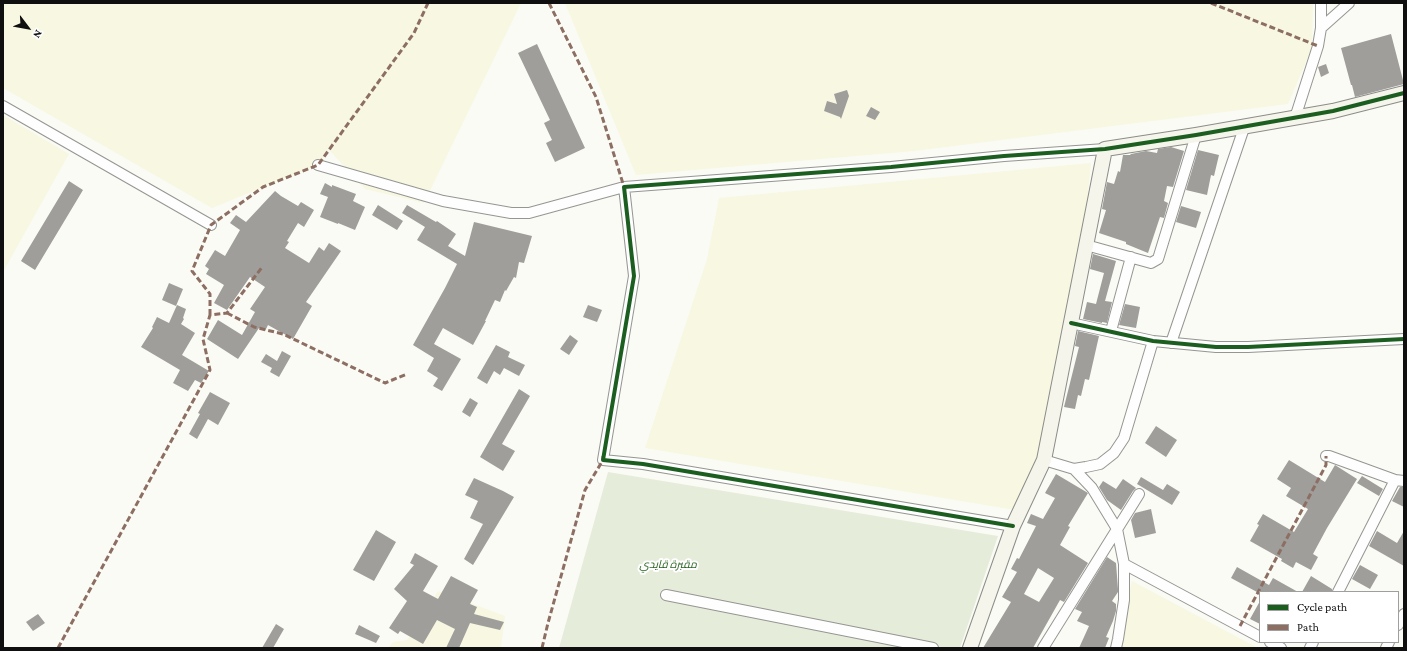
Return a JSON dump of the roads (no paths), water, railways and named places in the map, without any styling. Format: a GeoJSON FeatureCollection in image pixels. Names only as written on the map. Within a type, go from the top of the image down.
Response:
{"type":"FeatureCollection","features":[{"type":"Feature","properties":{"kind":"street"},"geometry":{"type":"LineString","coordinates":[[1295,118],[1318,46],[1321,28],[1321,3]]}},
{"type":"Feature","properties":{"kind":"street"},"geometry":{"type":"LineString","coordinates":[[1321,28],[1349,3]]}},
{"type":"Feature","properties":{"kind":"street"},"geometry":{"type":"LineString","coordinates":[[318,165],[443,201],[511,213],[528,213],[624,187],[1105,149],[1295,118],[1332,111],[1404,93]]}},
{"type":"Feature","properties":{"kind":"street"},"geometry":{"type":"LineString","coordinates":[[3,106],[211,225]]}},
{"type":"Feature","properties":{"kind":"street"},"geometry":{"type":"LineString","coordinates":[[1171,343],[1245,125]]}},
{"type":"Feature","properties":{"kind":"street"},"geometry":{"type":"LineString","coordinates":[[1086,245],[1151,263],[1158,259],[1196,135]]}},
{"type":"Feature","properties":{"kind":"street"},"geometry":{"type":"LineString","coordinates":[[970,648],[1012,526],[1044,460],[1105,149]]}},
{"type":"Feature","properties":{"kind":"street"},"geometry":{"type":"LineString","coordinates":[[624,187],[634,276],[603,460],[643,464],[1012,526]]}},
{"type":"Feature","properties":{"kind":"street"},"geometry":{"type":"LineString","coordinates":[[1110,331],[1131,257]]}},
{"type":"Feature","properties":{"kind":"street"},"geometry":{"type":"LineString","coordinates":[[1071,323],[1153,341],[1216,347],[1248,347],[1404,339]]}},
{"type":"Feature","properties":{"kind":"street"},"geometry":{"type":"LineString","coordinates":[[1044,460],[1074,469],[1086,468],[1100,464],[1114,453],[1124,438],[1153,341]]}},
{"type":"Feature","properties":{"kind":"street"},"geometry":{"type":"LineString","coordinates":[[1326,456],[1400,480],[1339,591]]}},
{"type":"Feature","properties":{"kind":"street"},"geometry":{"type":"LineString","coordinates":[[1074,469],[1092,488],[1117,529],[1124,564],[1124,600],[1116,648]]}},
{"type":"Feature","properties":{"kind":"street"},"geometry":{"type":"LineString","coordinates":[[1043,648],[1139,494]]}},
{"type":"Feature","properties":{"kind":"street"},"geometry":{"type":"LineString","coordinates":[[1124,564],[1259,636]]}},
{"type":"Feature","properties":{"kind":"street"},"geometry":{"type":"LineString","coordinates":[[666,595],[933,648]]}},
{"type":"Feature","properties":{"kind":"street"},"geometry":{"type":"LineString","coordinates":[[1399,623],[1404,614]]}},
{"type":"Feature","properties":{"kind":"street"},"geometry":{"type":"LineString","coordinates":[[1272,643],[1281,648]]}},
{"type":"Feature","properties":{"kind":"park label","name":"مقبرة قايدي"},"geometry":{"type":"Point","coordinates":[668,565]}}]}
